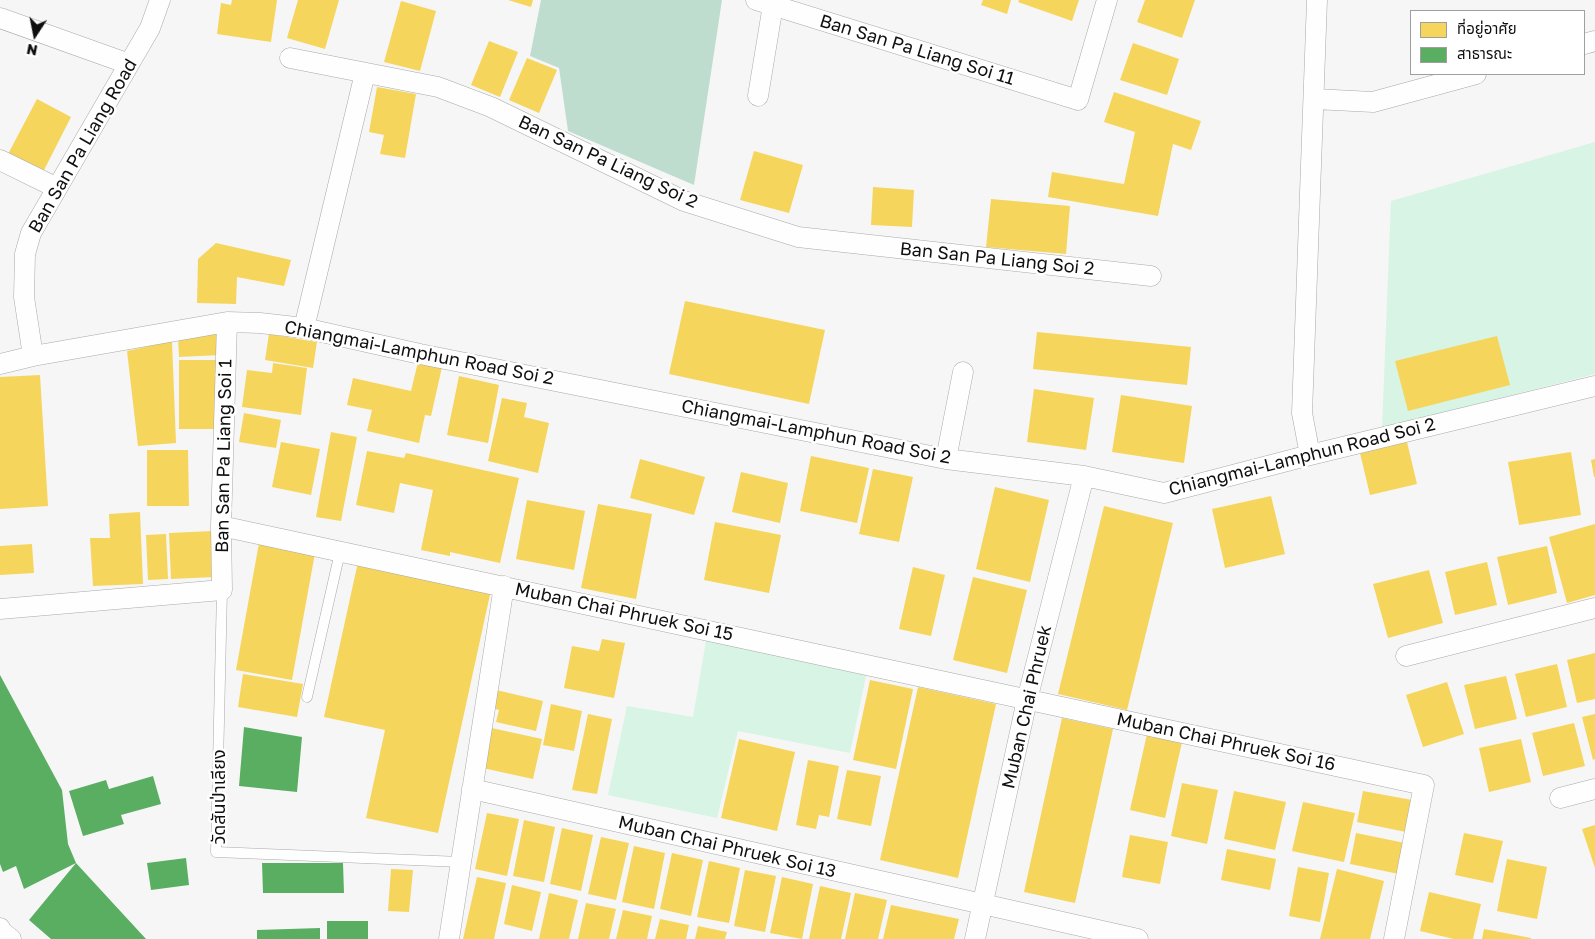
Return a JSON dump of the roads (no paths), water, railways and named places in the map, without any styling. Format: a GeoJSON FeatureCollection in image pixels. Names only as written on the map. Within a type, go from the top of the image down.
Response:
{"type":"FeatureCollection","features":[{"type":"Feature","properties":{"kind":"street","name":"Ban San Pa Liang Road"},"geometry":{"type":"LineString","coordinates":[[33,356],[24,297],[25,254],[31,233],[150,28],[160,0]]}},
{"type":"Feature","properties":{"kind":"street","name":"Ban San Pa Liang Soi 11"},"geometry":{"type":"LineString","coordinates":[[765,3],[1078,100],[1107,0]]}},
{"type":"Feature","properties":{"kind":"street"},"geometry":{"type":"LineString","coordinates":[[1310,455],[1302,413],[1317,0]]}},
{"type":"Feature","properties":{"kind":"street"},"geometry":{"type":"LineString","coordinates":[[758,96],[765,3]]}},
{"type":"Feature","properties":{"kind":"street"},"geometry":{"type":"LineString","coordinates":[[0,18],[129,64]]}},
{"type":"Feature","properties":{"kind":"street","name":"Ban San Pa Liang Soi 2"},"geometry":{"type":"LineString","coordinates":[[290,58],[438,87],[491,107],[684,201],[798,237],[1152,276]]}},
{"type":"Feature","properties":{"kind":"street"},"geometry":{"type":"LineString","coordinates":[[304,328],[365,73]]}},
{"type":"Feature","properties":{"kind":"street"},"geometry":{"type":"LineString","coordinates":[[1314,99],[1372,102],[1472,75]]}},
{"type":"Feature","properties":{"kind":"street"},"geometry":{"type":"LineString","coordinates":[[0,160],[57,188]]}},
{"type":"Feature","properties":{"kind":"street","name":"Chiangmai-Lamphun Road Soi 2"},"geometry":{"type":"LineString","coordinates":[[0,364],[33,356],[227,322],[260,323],[304,328],[420,354],[946,459],[1084,476],[1164,493],[1310,455],[1595,386]]}},
{"type":"Feature","properties":{"kind":"street","name":"Ban San Pa Liang Soi 1"},"geometry":{"type":"LineString","coordinates":[[222,590],[221,526],[227,322]]}},
{"type":"Feature","properties":{"kind":"street"},"geometry":{"type":"LineString","coordinates":[[946,459],[963,372]]}},
{"type":"Feature","properties":{"kind":"street","name":"Muban Chai Phruek"},"geometry":{"type":"LineString","coordinates":[[974,939],[1027,700],[1084,476]]}},
{"type":"Feature","properties":{"kind":"street","name":"Muban Chai Phruek Soi 15"},"geometry":{"type":"LineString","coordinates":[[221,526],[1027,700]]}},
{"type":"Feature","properties":{"kind":"street"},"geometry":{"type":"LineString","coordinates":[[449,939],[504,586]]}},
{"type":"Feature","properties":{"kind":"street"},"geometry":{"type":"LineString","coordinates":[[0,609],[222,590]]}},
{"type":"Feature","properties":{"kind":"street"},"geometry":{"type":"LineString","coordinates":[[1406,656],[1595,608]]}},
{"type":"Feature","properties":{"kind":"street","name":"Muban Chai Phruek Soi 16"},"geometry":{"type":"LineString","coordinates":[[1027,700],[1424,785],[1394,939]]}},
{"type":"Feature","properties":{"kind":"street","name":"Muban Chai Phruek Soi 13"},"geometry":{"type":"LineString","coordinates":[[472,789],[1138,939]]}},
{"type":"Feature","properties":{"kind":"street"},"geometry":{"type":"LineString","coordinates":[[1560,798],[1595,789]]}},
{"type":"Feature","properties":{"kind":"street"},"geometry":{"type":"LineString","coordinates":[[0,928],[11,939]]}},
{"type":"Feature","properties":{"kind":"lane"},"geometry":{"type":"LineString","coordinates":[[307,698],[340,552]]}},
{"type":"Feature","properties":{"kind":"lane","name":"วัดสันป่าเลียง"},"geometry":{"type":"LineString","coordinates":[[222,590],[216,852],[461,862]]}}]}
